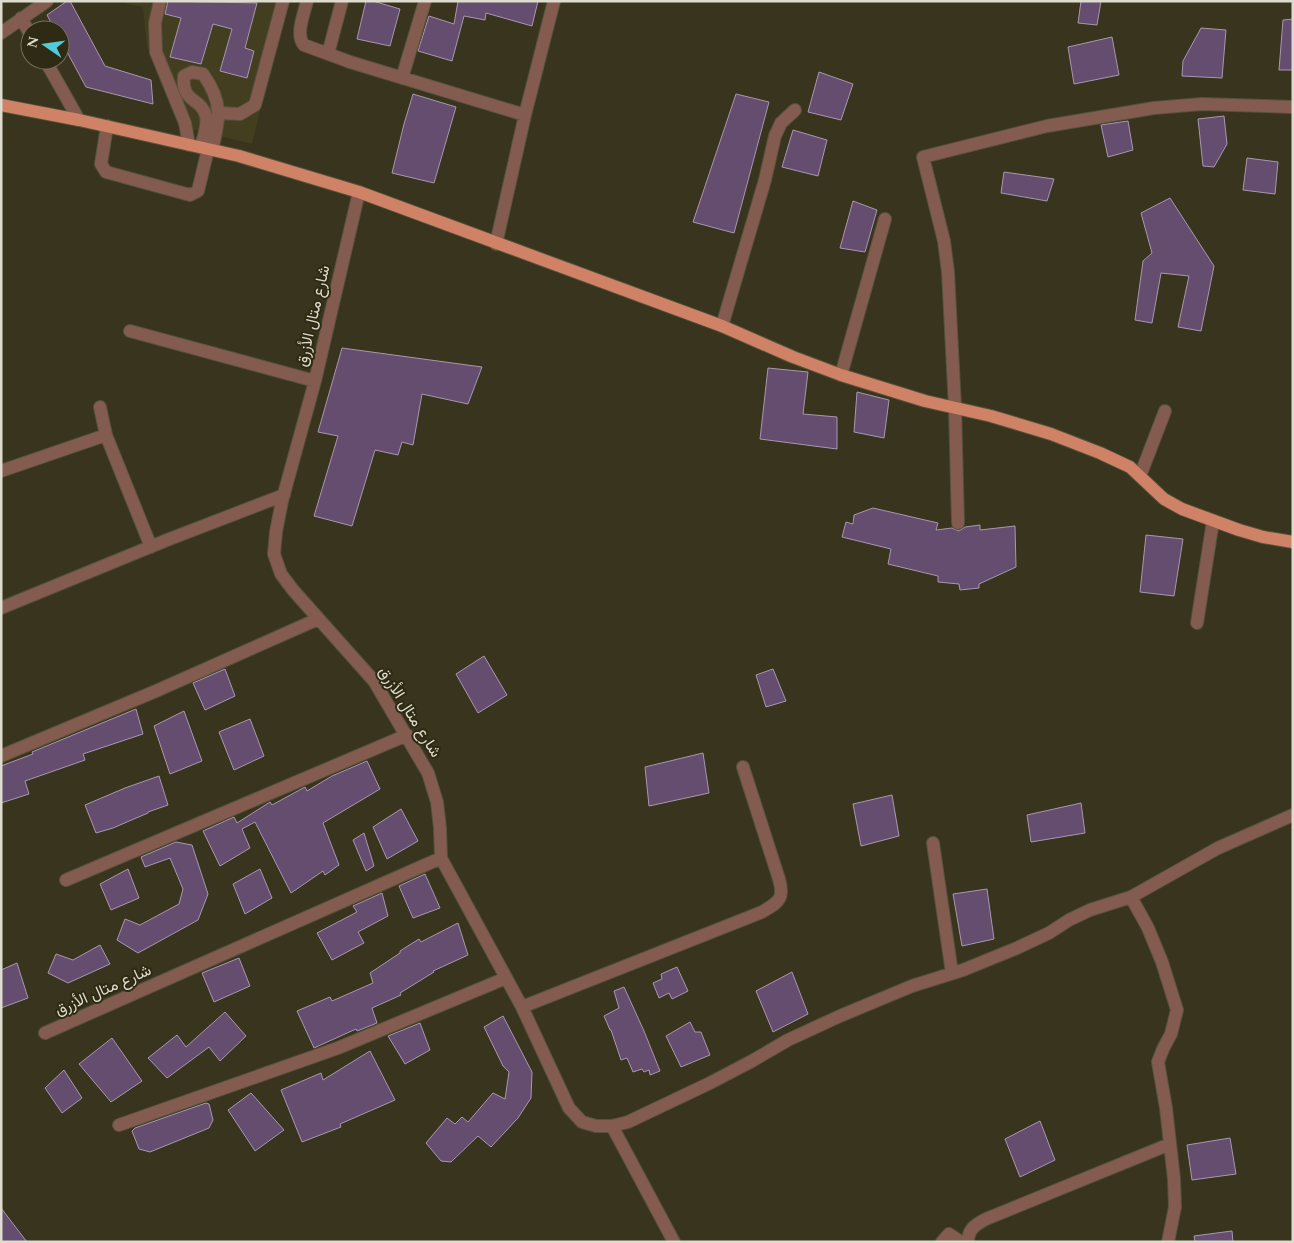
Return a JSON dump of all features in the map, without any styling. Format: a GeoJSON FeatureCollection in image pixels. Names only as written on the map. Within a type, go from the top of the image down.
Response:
{"type":"FeatureCollection","features":[{"type":"Feature","properties":{"kind":"main road"},"geometry":{"type":"LineString","coordinates":[[1,105],[107,126],[203,148],[270,165],[359,192],[722,326],[793,357],[841,375],[925,401],[991,416],[1100,452],[1130,467],[1164,499],[1182,509],[1263,537],[1293,542]]}},
{"type":"Feature","properties":{"kind":"street"},"geometry":{"type":"LineString","coordinates":[[1,33],[47,1]]}},
{"type":"Feature","properties":{"kind":"street"},"geometry":{"type":"LineString","coordinates":[[160,1],[155,29],[156,52],[185,123],[203,148]]}},
{"type":"Feature","properties":{"kind":"street"},"geometry":{"type":"LineString","coordinates":[[219,113],[240,114],[255,105],[283,1]]}},
{"type":"Feature","properties":{"kind":"street"},"geometry":{"type":"LineString","coordinates":[[307,1],[300,33],[304,45],[402,78],[525,115]]}},
{"type":"Feature","properties":{"kind":"street"},"geometry":{"type":"LineString","coordinates":[[328,54],[342,1]]}},
{"type":"Feature","properties":{"kind":"street"},"geometry":{"type":"LineString","coordinates":[[402,78],[425,1]]}},
{"type":"Feature","properties":{"kind":"street"},"geometry":{"type":"LineString","coordinates":[[496,244],[525,115],[554,1]]}},
{"type":"Feature","properties":{"kind":"street"},"geometry":{"type":"LineString","coordinates":[[50,70],[78,120]]}},
{"type":"Feature","properties":{"kind":"street"},"geometry":{"type":"LineString","coordinates":[[107,126],[101,164],[106,172],[190,195],[198,191],[206,115],[200,106],[189,97],[183,87],[184,76],[192,72],[203,74],[210,84],[219,113],[219,124],[203,148]]}},
{"type":"Feature","properties":{"kind":"street"},"geometry":{"type":"LineString","coordinates":[[958,524],[955,407],[946,257],[944,241],[923,157],[1047,126],[1154,108],[1202,104],[1293,107]]}},
{"type":"Feature","properties":{"kind":"street"},"geometry":{"type":"LineString","coordinates":[[722,326],[765,180],[774,136],[781,123],[796,110]]}},
{"type":"Feature","properties":{"kind":"street","name":"شارع متال الأزرق"},"geometry":{"type":"LineString","coordinates":[[45,1033],[440,858],[440,828],[437,802],[428,773],[374,681],[293,590],[281,574],[274,554],[276,532],[284,495],[315,381],[359,192]]}},
{"type":"Feature","properties":{"kind":"street"},"geometry":{"type":"LineString","coordinates":[[841,375],[885,219]]}},
{"type":"Feature","properties":{"kind":"street"},"geometry":{"type":"LineString","coordinates":[[130,331],[315,381]]}},
{"type":"Feature","properties":{"kind":"street"},"geometry":{"type":"LineString","coordinates":[[100,407],[106,435],[150,547]]}},
{"type":"Feature","properties":{"kind":"street"},"geometry":{"type":"LineString","coordinates":[[1140,476],[1165,411]]}},
{"type":"Feature","properties":{"kind":"street"},"geometry":{"type":"LineString","coordinates":[[1,470],[106,435]]}},
{"type":"Feature","properties":{"kind":"street"},"geometry":{"type":"LineString","coordinates":[[1,608],[284,495]]}},
{"type":"Feature","properties":{"kind":"street"},"geometry":{"type":"LineString","coordinates":[[1196,623],[1213,521]]}},
{"type":"Feature","properties":{"kind":"street"},"geometry":{"type":"LineString","coordinates":[[1,756],[156,691],[318,619]]}},
{"type":"Feature","properties":{"kind":"street"},"geometry":{"type":"LineString","coordinates":[[66,880],[407,735]]}},
{"type":"Feature","properties":{"kind":"street"},"geometry":{"type":"LineString","coordinates":[[522,1007],[762,912],[780,899],[782,895],[781,884],[743,767]]}},
{"type":"Feature","properties":{"kind":"street"},"geometry":{"type":"LineString","coordinates":[[440,858],[522,1007],[569,1108],[582,1122],[596,1126],[612,1126],[628,1122],[658,1108],[752,1061],[788,1040],[840,1016],[912,986],[1017,948],[1050,933],[1069,920],[1090,910],[1131,897],[1218,848],[1293,815]]}},
{"type":"Feature","properties":{"kind":"street"},"geometry":{"type":"LineString","coordinates":[[933,843],[952,973]]}},
{"type":"Feature","properties":{"kind":"street"},"geometry":{"type":"LineString","coordinates":[[1131,897],[1148,928],[1162,962],[1177,1010],[1171,1034],[1158,1062],[1174,1179],[1175,1207],[1168,1242]]}},
{"type":"Feature","properties":{"kind":"street"},"geometry":{"type":"LineString","coordinates":[[119,1125],[338,1048],[506,978]]}},
{"type":"Feature","properties":{"kind":"street"},"geometry":{"type":"LineString","coordinates":[[612,1126],[674,1242]]}},
{"type":"Feature","properties":{"kind":"street"},"geometry":{"type":"LineString","coordinates":[[968,1242],[970,1231],[974,1225],[986,1219],[1170,1144]]}},
{"type":"Feature","properties":{"kind":"street"},"geometry":{"type":"LineString","coordinates":[[942,1242],[949,1234],[961,1242]]}},
{"type":"Feature","properties":{"kind":"shaded area"},"geometry":{"type":"Polygon","coordinates":[[[126,1],[286,1],[252,144],[183,127],[147,47],[143,7],[127,4],[126,1]]]}},
{"type":"Feature","properties":{"kind":"building"},"geometry":{"type":"Polygon","coordinates":[[[67,1],[70,1],[105,66],[151,80],[153,104],[86,87],[70,57],[70,20],[50,20],[47,15],[67,1]]]}},
{"type":"Feature","properties":{"kind":"building"},"geometry":{"type":"Polygon","coordinates":[[[168,1],[257,3],[245,48],[254,51],[247,78],[220,71],[232,29],[213,24],[201,64],[170,57],[181,18],[165,14],[168,1]]]}},
{"type":"Feature","properties":{"kind":"building"},"geometry":{"type":"Polygon","coordinates":[[[366,1],[373,1],[400,9],[390,46],[357,39],[366,1]]]}},
{"type":"Feature","properties":{"kind":"building"},"geometry":{"type":"Polygon","coordinates":[[[458,1],[538,1],[532,26],[486,13],[485,20],[464,16],[452,61],[418,51],[429,16],[454,24],[458,1]]]}},
{"type":"Feature","properties":{"kind":"building"},"geometry":{"type":"Polygon","coordinates":[[[1081,1],[1101,1],[1097,25],[1078,23],[1081,1]]]}},
{"type":"Feature","properties":{"kind":"building"},"geometry":{"type":"Polygon","coordinates":[[[1293,19],[1293,70],[1279,70],[1283,20],[1293,19]]]}},
{"type":"Feature","properties":{"kind":"building"},"geometry":{"type":"Polygon","coordinates":[[[1201,28],[1226,30],[1222,78],[1182,76],[1183,61],[1201,28]]]}},
{"type":"Feature","properties":{"kind":"building"},"geometry":{"type":"Polygon","coordinates":[[[1112,37],[1119,75],[1074,84],[1068,47],[1112,37]]]}},
{"type":"Feature","properties":{"kind":"building"},"geometry":{"type":"Polygon","coordinates":[[[819,72],[853,84],[841,120],[808,112],[819,72]]]}},
{"type":"Feature","properties":{"kind":"building"},"geometry":{"type":"Polygon","coordinates":[[[413,94],[456,107],[434,183],[392,173],[413,94]]]}},
{"type":"Feature","properties":{"kind":"building"},"geometry":{"type":"Polygon","coordinates":[[[736,94],[769,102],[734,233],[693,222],[736,94]]]}},
{"type":"Feature","properties":{"kind":"building"},"geometry":{"type":"Polygon","coordinates":[[[1224,116],[1227,144],[1214,167],[1203,166],[1198,119],[1224,116]]]}},
{"type":"Feature","properties":{"kind":"building"},"geometry":{"type":"Polygon","coordinates":[[[1128,121],[1133,150],[1108,157],[1101,125],[1128,121]]]}},
{"type":"Feature","properties":{"kind":"building"},"geometry":{"type":"Polygon","coordinates":[[[793,130],[827,140],[818,176],[782,167],[793,130]]]}},
{"type":"Feature","properties":{"kind":"building"},"geometry":{"type":"Polygon","coordinates":[[[1247,158],[1278,162],[1275,194],[1243,190],[1247,158]]]}},
{"type":"Feature","properties":{"kind":"building"},"geometry":{"type":"Polygon","coordinates":[[[1004,172],[1054,179],[1047,201],[1001,193],[1004,172]]]}},
{"type":"Feature","properties":{"kind":"building"},"geometry":{"type":"Polygon","coordinates":[[[1170,198],[1214,266],[1201,331],[1178,327],[1189,276],[1161,273],[1152,323],[1135,320],[1143,261],[1152,253],[1141,213],[1170,198]]]}},
{"type":"Feature","properties":{"kind":"building"},"geometry":{"type":"Polygon","coordinates":[[[853,201],[877,210],[865,252],[840,248],[853,201]]]}},
{"type":"Feature","properties":{"kind":"building"},"geometry":{"type":"Polygon","coordinates":[[[342,348],[482,367],[468,404],[422,394],[413,445],[402,442],[398,455],[375,450],[352,526],[314,516],[338,436],[318,432],[342,348]]]}},
{"type":"Feature","properties":{"kind":"building"},"geometry":{"type":"Polygon","coordinates":[[[768,368],[808,372],[803,414],[837,417],[837,449],[760,439],[768,368]]]}},
{"type":"Feature","properties":{"kind":"building"},"geometry":{"type":"Polygon","coordinates":[[[857,392],[889,400],[884,438],[854,432],[857,392]]]}},
{"type":"Feature","properties":{"kind":"building"},"geometry":{"type":"Polygon","coordinates":[[[873,508],[938,523],[936,530],[952,528],[959,531],[965,527],[980,525],[980,530],[1015,526],[1016,567],[979,584],[979,588],[960,590],[959,584],[938,582],[938,576],[888,564],[891,549],[842,537],[846,522],[853,524],[854,515],[873,508]]]}},
{"type":"Feature","properties":{"kind":"building"},"geometry":{"type":"Polygon","coordinates":[[[1146,535],[1183,539],[1174,596],[1140,592],[1146,535]]]}},
{"type":"Feature","properties":{"kind":"building"},"geometry":{"type":"Polygon","coordinates":[[[484,656],[507,695],[478,713],[456,674],[484,656]]]}},
{"type":"Feature","properties":{"kind":"building"},"geometry":{"type":"Polygon","coordinates":[[[225,669],[235,696],[205,710],[193,683],[225,669]]]}},
{"type":"Feature","properties":{"kind":"building"},"geometry":{"type":"Polygon","coordinates":[[[773,669],[786,701],[766,707],[756,675],[773,669]]]}},
{"type":"Feature","properties":{"kind":"building"},"geometry":{"type":"Polygon","coordinates":[[[136,709],[143,734],[83,754],[85,760],[25,781],[29,794],[1,803],[1,766],[136,709]]]}},
{"type":"Feature","properties":{"kind":"building"},"geometry":{"type":"Polygon","coordinates":[[[184,711],[202,761],[170,774],[154,726],[184,711]]]}},
{"type":"Feature","properties":{"kind":"building"},"geometry":{"type":"Polygon","coordinates":[[[250,719],[264,756],[234,770],[219,732],[250,719]]]}},
{"type":"Feature","properties":{"kind":"building"},"geometry":{"type":"Polygon","coordinates":[[[703,753],[709,793],[649,806],[645,767],[703,753]]]}},
{"type":"Feature","properties":{"kind":"building"},"geometry":{"type":"Polygon","coordinates":[[[367,761],[380,789],[323,823],[339,865],[325,875],[323,871],[291,893],[255,822],[242,829],[250,848],[220,866],[203,831],[234,817],[237,823],[270,802],[272,805],[305,787],[307,791],[332,776],[367,761]]]}},
{"type":"Feature","properties":{"kind":"building"},"geometry":{"type":"Polygon","coordinates":[[[159,776],[168,805],[113,828],[96,833],[85,805],[159,776]]]}},
{"type":"Feature","properties":{"kind":"building"},"geometry":{"type":"Polygon","coordinates":[[[892,795],[899,836],[861,846],[853,804],[892,795]]]}},
{"type":"Feature","properties":{"kind":"building"},"geometry":{"type":"Polygon","coordinates":[[[1081,803],[1085,833],[1031,842],[1027,815],[1081,803]]]}},
{"type":"Feature","properties":{"kind":"building"},"geometry":{"type":"Polygon","coordinates":[[[401,809],[418,841],[387,859],[373,827],[401,809]]]}},
{"type":"Feature","properties":{"kind":"building"},"geometry":{"type":"Polygon","coordinates":[[[364,833],[374,866],[366,871],[353,840],[364,833]]]}},
{"type":"Feature","properties":{"kind":"building"},"geometry":{"type":"Polygon","coordinates":[[[176,842],[192,845],[208,894],[198,920],[138,953],[117,940],[125,919],[140,925],[179,904],[183,889],[170,858],[145,867],[141,857],[176,842]]]}},
{"type":"Feature","properties":{"kind":"building"},"geometry":{"type":"Polygon","coordinates":[[[128,869],[139,898],[111,910],[100,884],[128,869]]]}},
{"type":"Feature","properties":{"kind":"building"},"geometry":{"type":"Polygon","coordinates":[[[260,869],[272,898],[245,914],[233,884],[260,869]]]}},
{"type":"Feature","properties":{"kind":"building"},"geometry":{"type":"Polygon","coordinates":[[[425,874],[440,908],[413,918],[399,886],[425,874]]]}},
{"type":"Feature","properties":{"kind":"building"},"geometry":{"type":"Polygon","coordinates":[[[987,889],[994,939],[962,946],[953,894],[987,889]]]}},
{"type":"Feature","properties":{"kind":"building"},"geometry":{"type":"Polygon","coordinates":[[[382,893],[388,916],[358,932],[364,943],[332,960],[317,933],[357,912],[353,906],[382,893]]]}},
{"type":"Feature","properties":{"kind":"building"},"geometry":{"type":"Polygon","coordinates":[[[458,923],[468,955],[433,971],[400,993],[401,995],[372,1008],[377,1023],[357,1031],[356,1029],[314,1048],[297,1011],[330,997],[332,1001],[373,983],[370,973],[400,953],[400,951],[419,939],[421,942],[458,923]]]}},
{"type":"Feature","properties":{"kind":"building"},"geometry":{"type":"Polygon","coordinates":[[[100,945],[110,964],[68,983],[48,973],[56,954],[73,960],[100,945]]]}},
{"type":"Feature","properties":{"kind":"building"},"geometry":{"type":"Polygon","coordinates":[[[239,958],[250,986],[214,1002],[202,973],[239,958]]]}},
{"type":"Feature","properties":{"kind":"building"},"geometry":{"type":"Polygon","coordinates":[[[17,963],[28,998],[1,1008],[1,970],[17,963]]]}},
{"type":"Feature","properties":{"kind":"building"},"geometry":{"type":"Polygon","coordinates":[[[677,967],[688,991],[672,999],[669,993],[659,998],[653,983],[662,979],[661,974],[677,967]]]}},
{"type":"Feature","properties":{"kind":"building"},"geometry":{"type":"Polygon","coordinates":[[[792,972],[808,1014],[773,1032],[756,991],[792,972]]]}},
{"type":"Feature","properties":{"kind":"building"},"geometry":{"type":"Polygon","coordinates":[[[624,987],[660,1071],[650,1075],[649,1070],[644,1072],[642,1069],[633,1072],[627,1058],[621,1060],[604,1016],[619,1008],[614,991],[624,987]]]}},
{"type":"Feature","properties":{"kind":"building"},"geometry":{"type":"Polygon","coordinates":[[[225,1012],[246,1036],[220,1061],[209,1047],[167,1078],[148,1058],[177,1035],[186,1047],[225,1012]]]}},
{"type":"Feature","properties":{"kind":"building"},"geometry":{"type":"Polygon","coordinates":[[[503,1016],[532,1072],[531,1098],[518,1118],[491,1147],[478,1136],[451,1162],[441,1161],[426,1143],[447,1118],[455,1124],[462,1117],[468,1122],[493,1093],[505,1099],[509,1072],[503,1066],[484,1027],[503,1016]]]}},
{"type":"Feature","properties":{"kind":"building"},"geometry":{"type":"Polygon","coordinates":[[[690,1022],[695,1032],[701,1032],[710,1055],[681,1067],[666,1036],[690,1022]]]}},
{"type":"Feature","properties":{"kind":"building"},"geometry":{"type":"Polygon","coordinates":[[[420,1023],[430,1050],[405,1064],[388,1036],[420,1023]]]}},
{"type":"Feature","properties":{"kind":"building"},"geometry":{"type":"Polygon","coordinates":[[[112,1038],[142,1081],[111,1102],[79,1064],[112,1038]]]}},
{"type":"Feature","properties":{"kind":"building"},"geometry":{"type":"Polygon","coordinates":[[[370,1051],[395,1100],[340,1124],[341,1127],[302,1142],[281,1090],[321,1073],[323,1080],[370,1051]]]}},
{"type":"Feature","properties":{"kind":"building"},"geometry":{"type":"Polygon","coordinates":[[[64,1070],[82,1098],[62,1113],[45,1088],[64,1070]]]}},
{"type":"Feature","properties":{"kind":"building"},"geometry":{"type":"Polygon","coordinates":[[[251,1093],[284,1130],[255,1151],[228,1110],[251,1093]]]}},
{"type":"Feature","properties":{"kind":"building"},"geometry":{"type":"Polygon","coordinates":[[[206,1103],[209,1104],[213,1120],[209,1128],[150,1152],[139,1149],[132,1131],[135,1128],[206,1103]]]}},
{"type":"Feature","properties":{"kind":"building"},"geometry":{"type":"Polygon","coordinates":[[[1040,1121],[1055,1160],[1020,1177],[1005,1139],[1040,1121]]]}},
{"type":"Feature","properties":{"kind":"building"},"geometry":{"type":"Polygon","coordinates":[[[1230,1138],[1236,1174],[1192,1180],[1187,1145],[1230,1138]]]}},
{"type":"Feature","properties":{"kind":"building"},"geometry":{"type":"Polygon","coordinates":[[[1,1208],[27,1242],[1,1242],[1,1208]]]}},
{"type":"Feature","properties":{"kind":"building"},"geometry":{"type":"Polygon","coordinates":[[[1232,1231],[1233,1242],[1195,1242],[1194,1236],[1232,1231]]]}}]}
